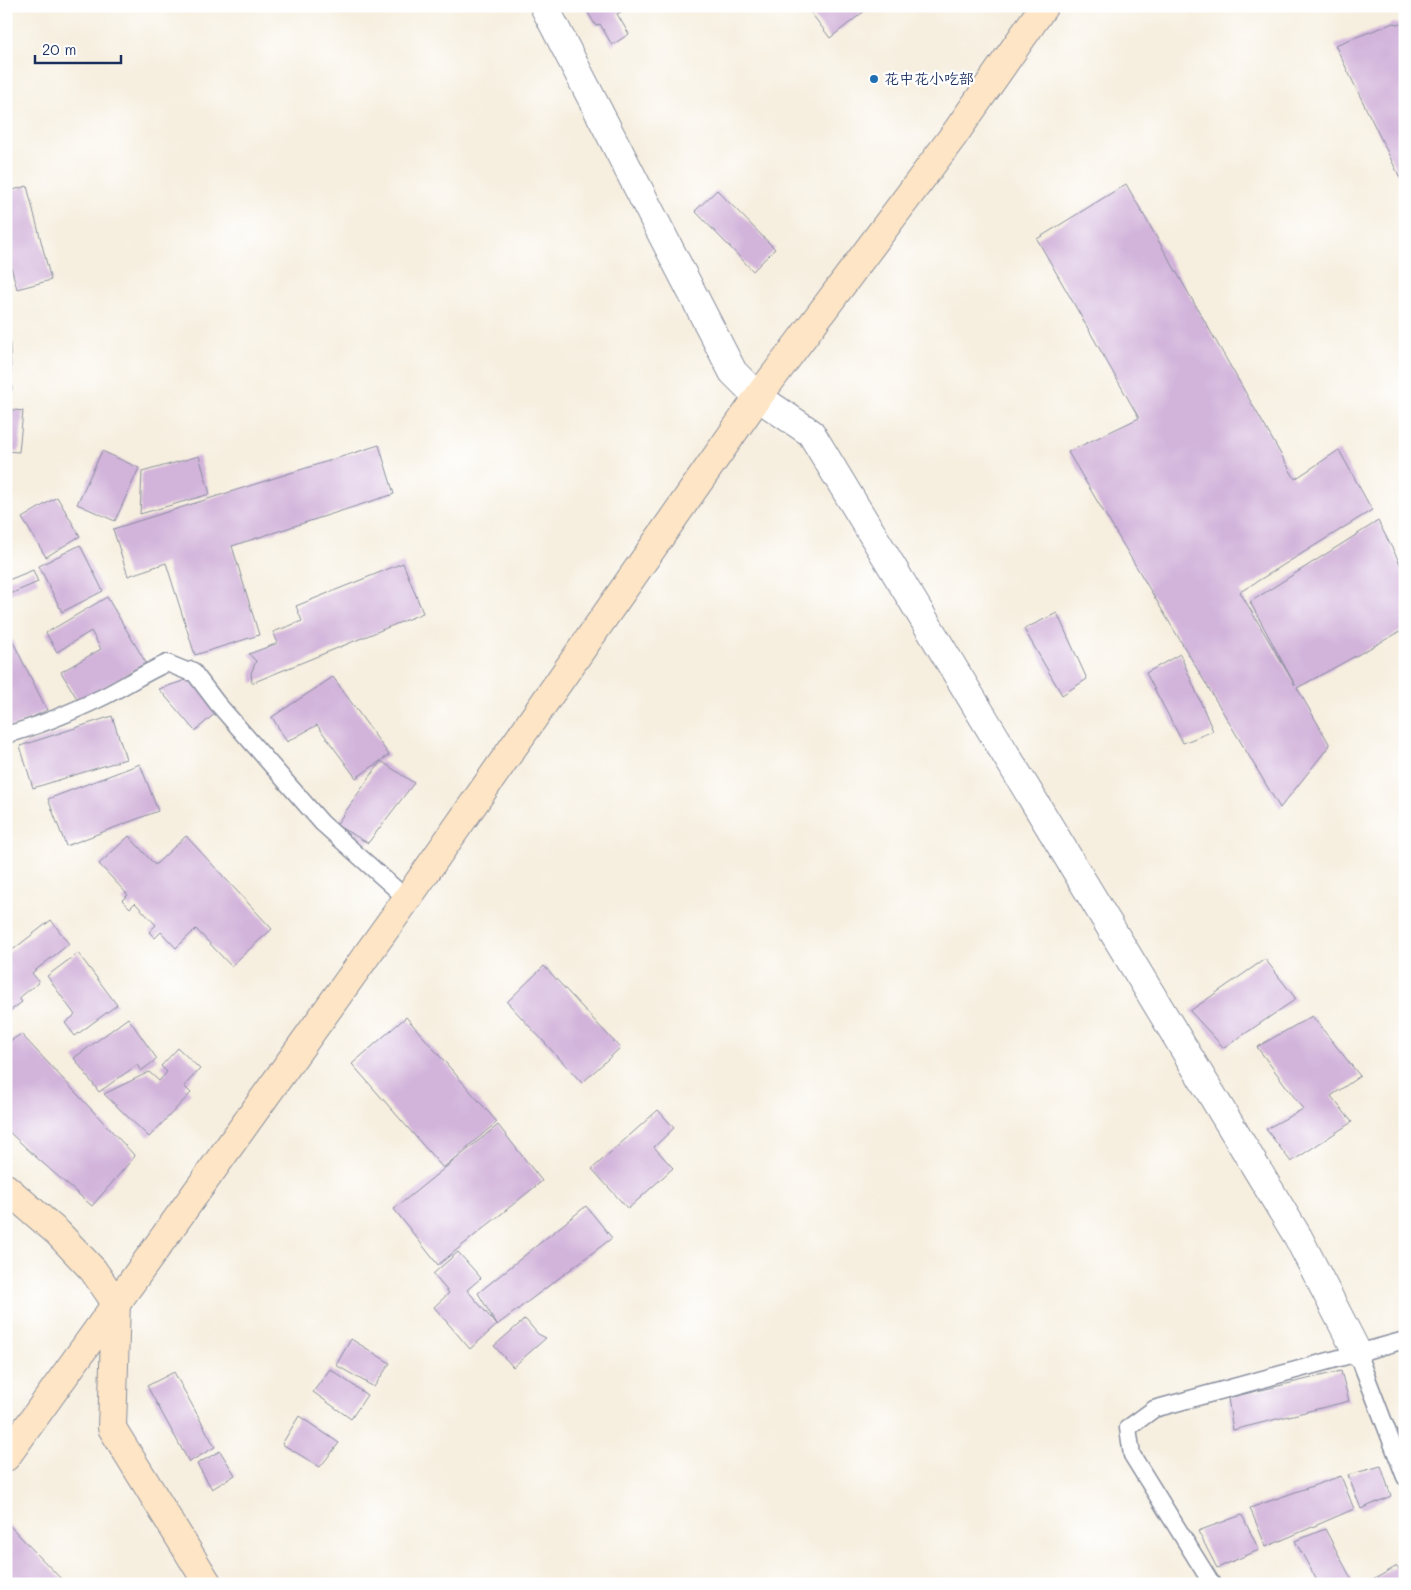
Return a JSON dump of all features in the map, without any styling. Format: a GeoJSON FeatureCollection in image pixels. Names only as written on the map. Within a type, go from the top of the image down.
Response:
{"type":"FeatureCollection","features":[{"type":"Feature","properties":{"kind":"main road"},"geometry":{"type":"LineString","coordinates":[[6,1457],[408,899],[758,397],[954,135],[1044,6]]}},
{"type":"Feature","properties":{"kind":"main road"},"geometry":{"type":"LineString","coordinates":[[6,1188],[58,1233],[93,1270],[116,1303],[112,1428],[208,1584]]}},
{"type":"Feature","properties":{"kind":"street"},"geometry":{"type":"LineString","coordinates":[[544,6],[733,372],[758,397],[811,433],[1298,1237],[1358,1352]]}},
{"type":"Feature","properties":{"kind":"lane"},"geometry":{"type":"LineString","coordinates":[[6,735],[28,729],[103,697],[150,670],[167,663],[189,672],[192,670],[218,703],[322,823],[408,899]]}},
{"type":"Feature","properties":{"kind":"lane"},"geometry":{"type":"LineString","coordinates":[[1212,1584],[1132,1454],[1128,1428],[1154,1409],[1405,1340]]}},
{"type":"Feature","properties":{"kind":"lane"},"geometry":{"type":"LineString","coordinates":[[1358,1352],[1405,1478]]}},
{"type":"Feature","properties":{"kind":"building"},"geometry":{"type":"Polygon","coordinates":[[[584,6],[618,6],[621,12],[617,14],[629,34],[612,45],[600,24],[596,26],[584,6]]]}},
{"type":"Feature","properties":{"kind":"building"},"geometry":{"type":"Polygon","coordinates":[[[806,6],[871,6],[830,38],[806,6]]]}},
{"type":"Feature","properties":{"kind":"building"},"geometry":{"type":"Polygon","coordinates":[[[1394,23],[1405,26],[1405,188],[1335,45],[1394,23]]]}},
{"type":"Feature","properties":{"kind":"building"},"geometry":{"type":"Polygon","coordinates":[[[1126,184],[1295,479],[1339,450],[1372,510],[1240,592],[1295,685],[1250,602],[1378,521],[1405,573],[1405,629],[1297,688],[1330,745],[1280,808],[1068,452],[1139,418],[1037,239],[1126,184]]]}},
{"type":"Feature","properties":{"kind":"building"},"geometry":{"type":"Polygon","coordinates":[[[27,186],[51,280],[17,289],[6,248],[6,192],[27,186]]]}},
{"type":"Feature","properties":{"kind":"building"},"geometry":{"type":"Polygon","coordinates":[[[717,190],[775,249],[753,271],[695,211],[717,190]]]}},
{"type":"Feature","properties":{"kind":"building"},"geometry":{"type":"Polygon","coordinates":[[[6,302],[8,302],[12,390],[6,390],[6,302]]]}},
{"type":"Feature","properties":{"kind":"building"},"geometry":{"type":"Polygon","coordinates":[[[6,409],[23,411],[19,452],[6,451],[6,409]]]}},
{"type":"Feature","properties":{"kind":"building"},"geometry":{"type":"Polygon","coordinates":[[[379,445],[394,494],[232,546],[259,635],[195,655],[166,563],[128,576],[113,529],[379,445]]]}},
{"type":"Feature","properties":{"kind":"building"},"geometry":{"type":"Polygon","coordinates":[[[102,451],[139,468],[115,521],[77,504],[102,451]]]}},
{"type":"Feature","properties":{"kind":"building"},"geometry":{"type":"Polygon","coordinates":[[[199,456],[210,494],[140,514],[142,472],[199,456]]]}},
{"type":"Feature","properties":{"kind":"building"},"geometry":{"type":"Polygon","coordinates":[[[57,497],[80,536],[46,557],[22,518],[57,497]]]}},
{"type":"Feature","properties":{"kind":"building"},"geometry":{"type":"Polygon","coordinates":[[[80,545],[103,591],[62,612],[39,566],[80,545]]]}},
{"type":"Feature","properties":{"kind":"building"},"geometry":{"type":"Polygon","coordinates":[[[403,563],[423,613],[252,683],[251,673],[256,661],[249,654],[278,643],[273,632],[302,621],[296,606],[403,563]]]}},
{"type":"Feature","properties":{"kind":"building"},"geometry":{"type":"Polygon","coordinates":[[[33,570],[38,582],[8,595],[6,581],[33,570]]]}},
{"type":"Feature","properties":{"kind":"building"},"geometry":{"type":"Polygon","coordinates":[[[107,597],[146,663],[79,702],[61,672],[101,649],[91,631],[57,652],[46,633],[107,597]]]}},
{"type":"Feature","properties":{"kind":"building"},"geometry":{"type":"Polygon","coordinates":[[[1057,613],[1087,679],[1062,695],[1024,629],[1057,613]]]}},
{"type":"Feature","properties":{"kind":"building"},"geometry":{"type":"Polygon","coordinates":[[[12,640],[47,710],[15,726],[6,728],[6,642],[12,640]]]}},
{"type":"Feature","properties":{"kind":"building"},"geometry":{"type":"Polygon","coordinates":[[[1180,654],[1213,731],[1183,743],[1146,673],[1180,654]]]}},
{"type":"Feature","properties":{"kind":"building"},"geometry":{"type":"Polygon","coordinates":[[[333,677],[389,755],[356,778],[317,725],[287,742],[272,717],[333,677]]]}},
{"type":"Feature","properties":{"kind":"building"},"geometry":{"type":"Polygon","coordinates":[[[192,678],[218,711],[195,731],[159,689],[192,678]]]}},
{"type":"Feature","properties":{"kind":"building"},"geometry":{"type":"Polygon","coordinates":[[[112,716],[126,759],[33,788],[20,746],[112,716]]]}},
{"type":"Feature","properties":{"kind":"building"},"geometry":{"type":"Polygon","coordinates":[[[381,761],[414,783],[368,843],[336,825],[381,761]]]}},
{"type":"Feature","properties":{"kind":"building"},"geometry":{"type":"Polygon","coordinates":[[[140,764],[158,811],[66,846],[48,799],[140,764]]]}},
{"type":"Feature","properties":{"kind":"building"},"geometry":{"type":"Polygon","coordinates":[[[129,836],[155,865],[186,836],[272,929],[231,966],[196,929],[176,948],[161,932],[155,938],[149,932],[156,925],[135,903],[130,908],[122,900],[128,895],[99,864],[129,836]]]}},
{"type":"Feature","properties":{"kind":"building"},"geometry":{"type":"Polygon","coordinates":[[[51,920],[69,944],[32,973],[39,982],[19,998],[22,1002],[6,1014],[6,955],[51,920]]]}},
{"type":"Feature","properties":{"kind":"building"},"geometry":{"type":"Polygon","coordinates":[[[78,953],[117,1005],[75,1036],[65,1023],[75,1015],[47,976],[78,953]]]}},
{"type":"Feature","properties":{"kind":"building"},"geometry":{"type":"Polygon","coordinates":[[[1265,959],[1296,999],[1224,1048],[1190,1011],[1265,959]]]}},
{"type":"Feature","properties":{"kind":"building"},"geometry":{"type":"Polygon","coordinates":[[[544,966],[620,1048],[582,1083],[507,1002],[544,966]]]}},
{"type":"Feature","properties":{"kind":"building"},"geometry":{"type":"Polygon","coordinates":[[[1312,1016],[1360,1076],[1331,1096],[1352,1122],[1291,1162],[1266,1129],[1303,1109],[1257,1047],[1312,1016]]]}},
{"type":"Feature","properties":{"kind":"building"},"geometry":{"type":"Polygon","coordinates":[[[406,1017],[497,1122],[443,1168],[352,1064],[406,1017]]]}},
{"type":"Feature","properties":{"kind":"building"},"geometry":{"type":"Polygon","coordinates":[[[128,1018],[157,1059],[141,1071],[137,1065],[99,1092],[74,1058],[128,1018]]]}},
{"type":"Feature","properties":{"kind":"building"},"geometry":{"type":"Polygon","coordinates":[[[21,1034],[135,1156],[92,1206],[6,1129],[6,1044],[21,1034]]]}},
{"type":"Feature","properties":{"kind":"building"},"geometry":{"type":"Polygon","coordinates":[[[178,1048],[200,1069],[184,1086],[191,1093],[149,1137],[104,1094],[149,1072],[159,1081],[167,1072],[161,1066],[178,1048]]]}},
{"type":"Feature","properties":{"kind":"building"},"geometry":{"type":"Polygon","coordinates":[[[658,1110],[674,1128],[654,1147],[673,1168],[628,1209],[592,1169],[658,1110]]]}},
{"type":"Feature","properties":{"kind":"building"},"geometry":{"type":"Polygon","coordinates":[[[498,1125],[542,1181],[438,1265],[394,1209],[498,1125]]]}},
{"type":"Feature","properties":{"kind":"building"},"geometry":{"type":"Polygon","coordinates":[[[586,1206],[612,1238],[497,1325],[478,1293],[586,1206]]]}},
{"type":"Feature","properties":{"kind":"building"},"geometry":{"type":"Polygon","coordinates":[[[458,1252],[481,1278],[467,1290],[497,1325],[470,1349],[434,1307],[449,1293],[433,1274],[458,1252]]]}},
{"type":"Feature","properties":{"kind":"building"},"geometry":{"type":"Polygon","coordinates":[[[525,1319],[538,1334],[546,1338],[513,1367],[494,1346],[525,1319]]]}},
{"type":"Feature","properties":{"kind":"building"},"geometry":{"type":"Polygon","coordinates":[[[351,1339],[390,1363],[374,1387],[336,1365],[351,1339]]]}},
{"type":"Feature","properties":{"kind":"building"},"geometry":{"type":"Polygon","coordinates":[[[330,1369],[367,1395],[351,1419],[313,1392],[330,1369]]]}},
{"type":"Feature","properties":{"kind":"building"},"geometry":{"type":"Polygon","coordinates":[[[1341,1371],[1349,1401],[1233,1430],[1228,1398],[1341,1371]]]}},
{"type":"Feature","properties":{"kind":"building"},"geometry":{"type":"Polygon","coordinates":[[[174,1372],[215,1447],[189,1462],[147,1386],[174,1372]]]}},
{"type":"Feature","properties":{"kind":"building"},"geometry":{"type":"Polygon","coordinates":[[[299,1416],[339,1443],[320,1467],[282,1444],[299,1416]]]}},
{"type":"Feature","properties":{"kind":"building"},"geometry":{"type":"Polygon","coordinates":[[[220,1451],[235,1475],[212,1489],[197,1464],[220,1451]]]}},
{"type":"Feature","properties":{"kind":"building"},"geometry":{"type":"Polygon","coordinates":[[[1381,1466],[1391,1496],[1361,1509],[1348,1475],[1381,1466]]]}},
{"type":"Feature","properties":{"kind":"building"},"geometry":{"type":"Polygon","coordinates":[[[1341,1476],[1354,1509],[1266,1547],[1250,1508],[1341,1476]]]}},
{"type":"Feature","properties":{"kind":"building"},"geometry":{"type":"Polygon","coordinates":[[[1242,1515],[1259,1550],[1217,1568],[1198,1531],[1242,1515]]]}},
{"type":"Feature","properties":{"kind":"building"},"geometry":{"type":"Polygon","coordinates":[[[9,1525],[66,1584],[6,1584],[6,1528],[9,1525]]]}},
{"type":"Feature","properties":{"kind":"building"},"geometry":{"type":"Polygon","coordinates":[[[1325,1529],[1354,1584],[1319,1584],[1295,1541],[1325,1529]]]}},
{"type":"Feature","properties":{"kind":"building"},"geometry":{"type":"Polygon","coordinates":[[[1397,1566],[1405,1579],[1405,1584],[1366,1584],[1397,1566]]]}},
{"type":"Feature","properties":{"kind":"place","name":"花中花小吃部"},"geometry":{"type":"Point","coordinates":[874,79]}}]}
